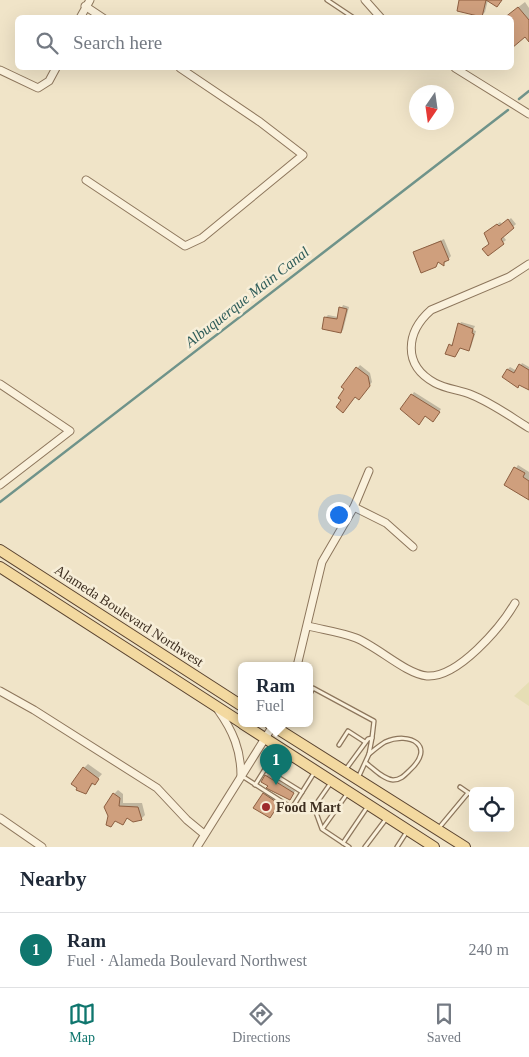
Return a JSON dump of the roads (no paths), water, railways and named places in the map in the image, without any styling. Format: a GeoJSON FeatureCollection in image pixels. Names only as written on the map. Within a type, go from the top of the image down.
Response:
{"type":"FeatureCollection","features":[{"type":"Feature","properties":{"kind":"main road","name":"Alameda Boulevard Northwest"},"geometry":{"type":"LineString","coordinates":[[0,550],[238,703]]}},
{"type":"Feature","properties":{"kind":"main road","name":"Alameda Boulevard Northwest"},"geometry":{"type":"LineString","coordinates":[[0,567],[238,720]]}},
{"type":"Feature","properties":{"kind":"main road","name":"Alameda Boulevard Northwest"},"geometry":{"type":"LineString","coordinates":[[249,727],[434,847]]}},
{"type":"Feature","properties":{"kind":"main road"},"geometry":{"type":"LineString","coordinates":[[277,727],[466,847]]}},
{"type":"Feature","properties":{"kind":"street"},"geometry":{"type":"LineString","coordinates":[[365,0],[378,15]]}},
{"type":"Feature","properties":{"kind":"street"},"geometry":{"type":"LineString","coordinates":[[82,15],[88,3],[100,15]]}},
{"type":"Feature","properties":{"kind":"street"},"geometry":{"type":"LineString","coordinates":[[0,70],[38,88],[49,81],[55,70]]}},
{"type":"Feature","properties":{"kind":"street"},"geometry":{"type":"LineString","coordinates":[[86,180],[185,246],[202,238],[303,155],[260,122],[183,70]]}},
{"type":"Feature","properties":{"kind":"street"},"geometry":{"type":"LineString","coordinates":[[458,70],[529,114]]}},
{"type":"Feature","properties":{"kind":"street"},"geometry":{"type":"LineString","coordinates":[[529,264],[509,277],[431,310],[421,319],[410,342],[416,364],[425,376],[436,384],[472,395],[529,428]]}},
{"type":"Feature","properties":{"kind":"street"},"geometry":{"type":"LineString","coordinates":[[0,384],[70,430],[0,485]]}},
{"type":"Feature","properties":{"kind":"street"},"geometry":{"type":"LineString","coordinates":[[298,662],[322,562],[354,507],[368,471]]}},
{"type":"Feature","properties":{"kind":"street"},"geometry":{"type":"LineString","coordinates":[[354,507],[386,523],[414,547]]}},
{"type":"Feature","properties":{"kind":"street"},"geometry":{"type":"LineString","coordinates":[[308,626],[356,638],[410,669],[427,676],[445,673],[460,664],[504,622],[515,603]]}},
{"type":"Feature","properties":{"kind":"street"},"geometry":{"type":"LineString","coordinates":[[0,691],[34,710],[157,788],[187,820],[204,834]]}},
{"type":"Feature","properties":{"kind":"street"},"geometry":{"type":"LineString","coordinates":[[215,705],[234,735],[241,760],[241,776]]}},
{"type":"Feature","properties":{"kind":"street"},"geometry":{"type":"LineString","coordinates":[[197,847],[266,738],[271,727]]}},
{"type":"Feature","properties":{"kind":"street"},"geometry":{"type":"LineString","coordinates":[[0,818],[42,847]]}},
{"type":"Feature","properties":{"kind":"lane"},"geometry":{"type":"LineString","coordinates":[[327,0],[350,15]]}},
{"type":"Feature","properties":{"kind":"lane"},"geometry":{"type":"LineString","coordinates":[[22,582],[29,569]]}},
{"type":"Feature","properties":{"kind":"lane"},"geometry":{"type":"LineString","coordinates":[[313,688],[374,721],[370,754],[358,779]]}},
{"type":"Feature","properties":{"kind":"lane"},"geometry":{"type":"LineString","coordinates":[[339,745],[348,732],[365,742]]}},
{"type":"Feature","properties":{"kind":"lane"},"geometry":{"type":"LineString","coordinates":[[344,771],[365,742],[372,738]]}},
{"type":"Feature","properties":{"kind":"lane"},"geometry":{"type":"LineString","coordinates":[[366,763],[384,777],[392,780],[400,779],[420,761],[422,754],[419,745],[411,739],[398,739],[385,742],[370,754]]}},
{"type":"Feature","properties":{"kind":"lane"},"geometry":{"type":"LineString","coordinates":[[255,785],[265,769],[302,792]]}},
{"type":"Feature","properties":{"kind":"lane"},"geometry":{"type":"LineString","coordinates":[[241,776],[292,808],[316,771]]}},
{"type":"Feature","properties":{"kind":"lane"},"geometry":{"type":"LineString","coordinates":[[332,781],[314,807],[322,829],[350,847]]}},
{"type":"Feature","properties":{"kind":"lane"},"geometry":{"type":"LineString","coordinates":[[438,830],[468,793],[460,787]]}},
{"type":"Feature","properties":{"kind":"lane"},"geometry":{"type":"LineString","coordinates":[[322,829],[348,792]]}},
{"type":"Feature","properties":{"kind":"lane"},"geometry":{"type":"LineString","coordinates":[[343,843],[369,805]]}},
{"type":"Feature","properties":{"kind":"lane"},"geometry":{"type":"LineString","coordinates":[[365,847],[388,817]]}},
{"type":"Feature","properties":{"kind":"lane"},"geometry":{"type":"LineString","coordinates":[[397,847],[408,830]]}},
{"type":"Feature","properties":{"kind":"waterway","name":"Albuquerque Main Canal"},"geometry":{"type":"LineString","coordinates":[[519,99],[529,91]]}},
{"type":"Feature","properties":{"kind":"waterway","name":"Albuquerque Main Canal"},"geometry":{"type":"LineString","coordinates":[[0,502],[508,110]]}},
{"type":"Feature","properties":{"kind":"place","name":"Ram"},"geometry":{"type":"Point","coordinates":[276,785]}},
{"type":"Feature","properties":{"kind":"place","name":"Food Mart"},"geometry":{"type":"Point","coordinates":[266,807]}}]}
